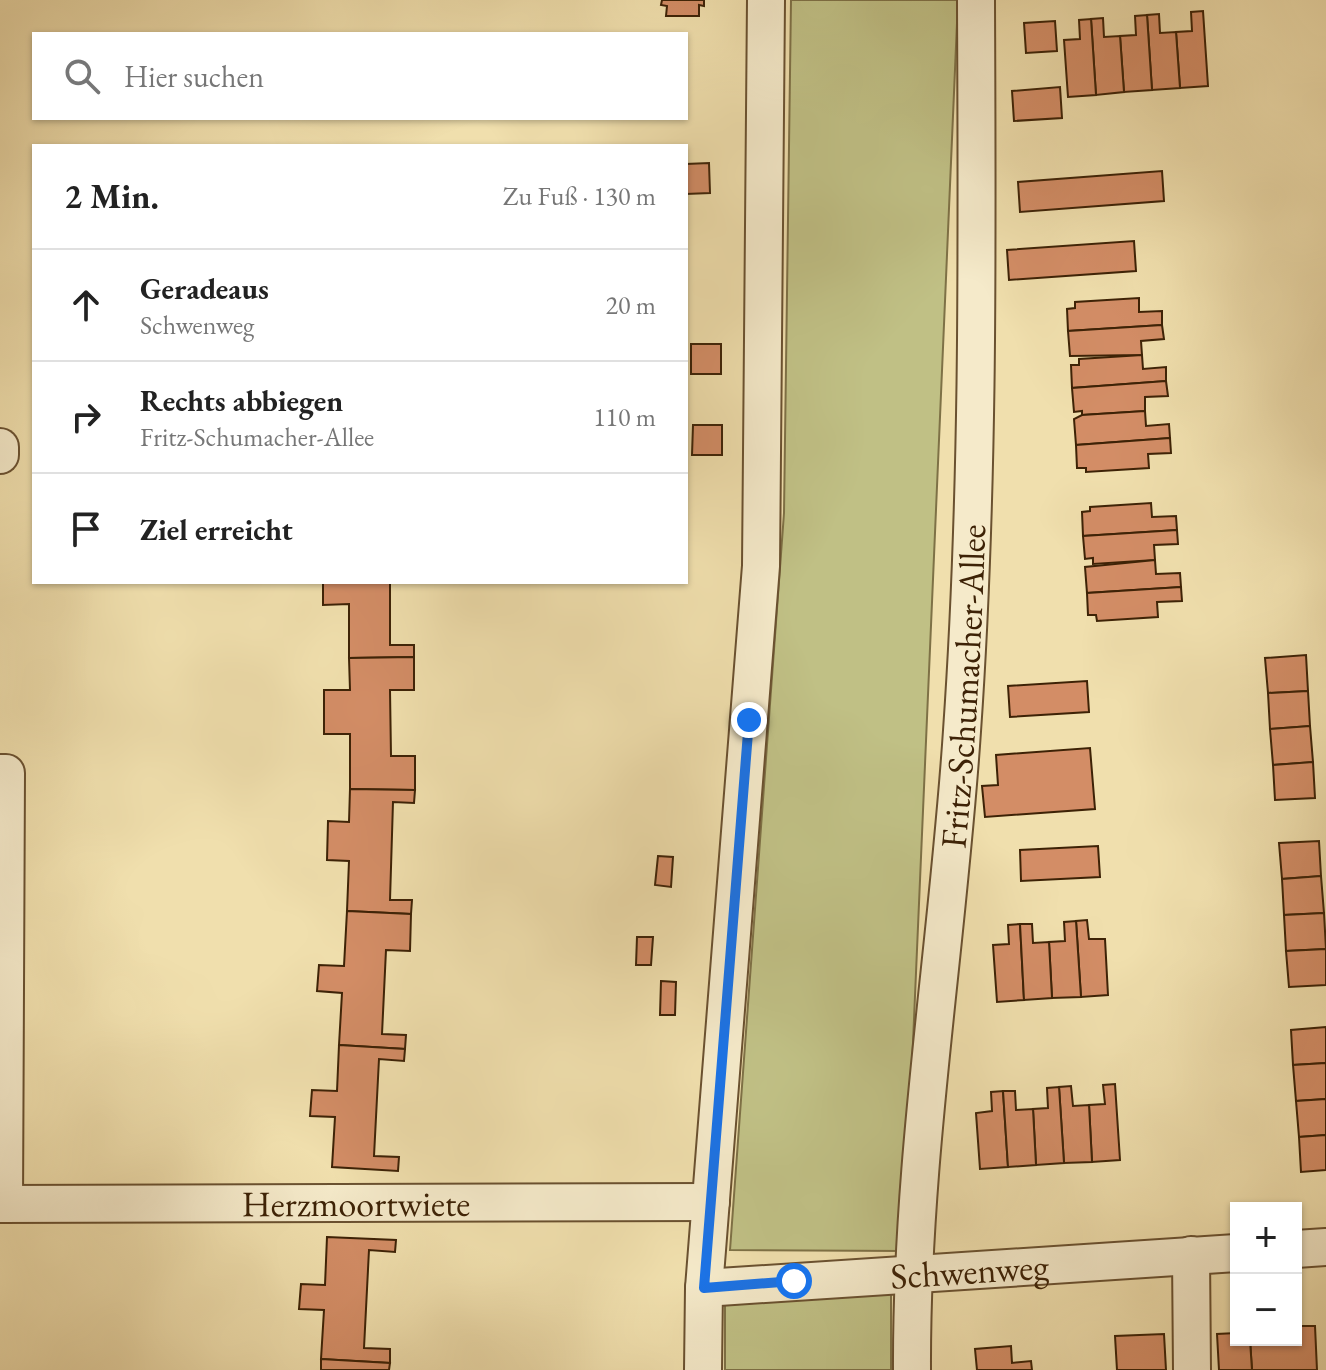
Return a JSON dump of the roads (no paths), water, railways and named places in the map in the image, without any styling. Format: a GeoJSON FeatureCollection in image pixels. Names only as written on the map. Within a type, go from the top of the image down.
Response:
{"type":"FeatureCollection","features":[{"type":"Feature","properties":{"kind":"street"},"geometry":{"type":"LineString","coordinates":[[703,1370],[704,1288],[761,566],[766,0]]}},
{"type":"Feature","properties":{"kind":"street","name":"Fritz-Schumacher-Allee"},"geometry":{"type":"LineString","coordinates":[[912,1370],[912,1272],[959,775],[974,520],[976,0]]}},
{"type":"Feature","properties":{"kind":"street"},"geometry":{"type":"LineString","coordinates":[[0,447],[0,455]]}},
{"type":"Feature","properties":{"kind":"street"},"geometry":{"type":"LineString","coordinates":[[2,1204],[3,773]]}},
{"type":"Feature","properties":{"kind":"street","name":"Herzmoortwiete"},"geometry":{"type":"LineString","coordinates":[[2,1204],[711,1202]]}},
{"type":"Feature","properties":{"kind":"street"},"geometry":{"type":"LineString","coordinates":[[1302,1249],[1326,1247]]}},
{"type":"Feature","properties":{"kind":"street","name":"Schwenweg"},"geometry":{"type":"LineString","coordinates":[[704,1288],[1230,1253]]}},
{"type":"Feature","properties":{"kind":"street"},"geometry":{"type":"LineString","coordinates":[[1191,1255],[1192,1370]]}}]}
